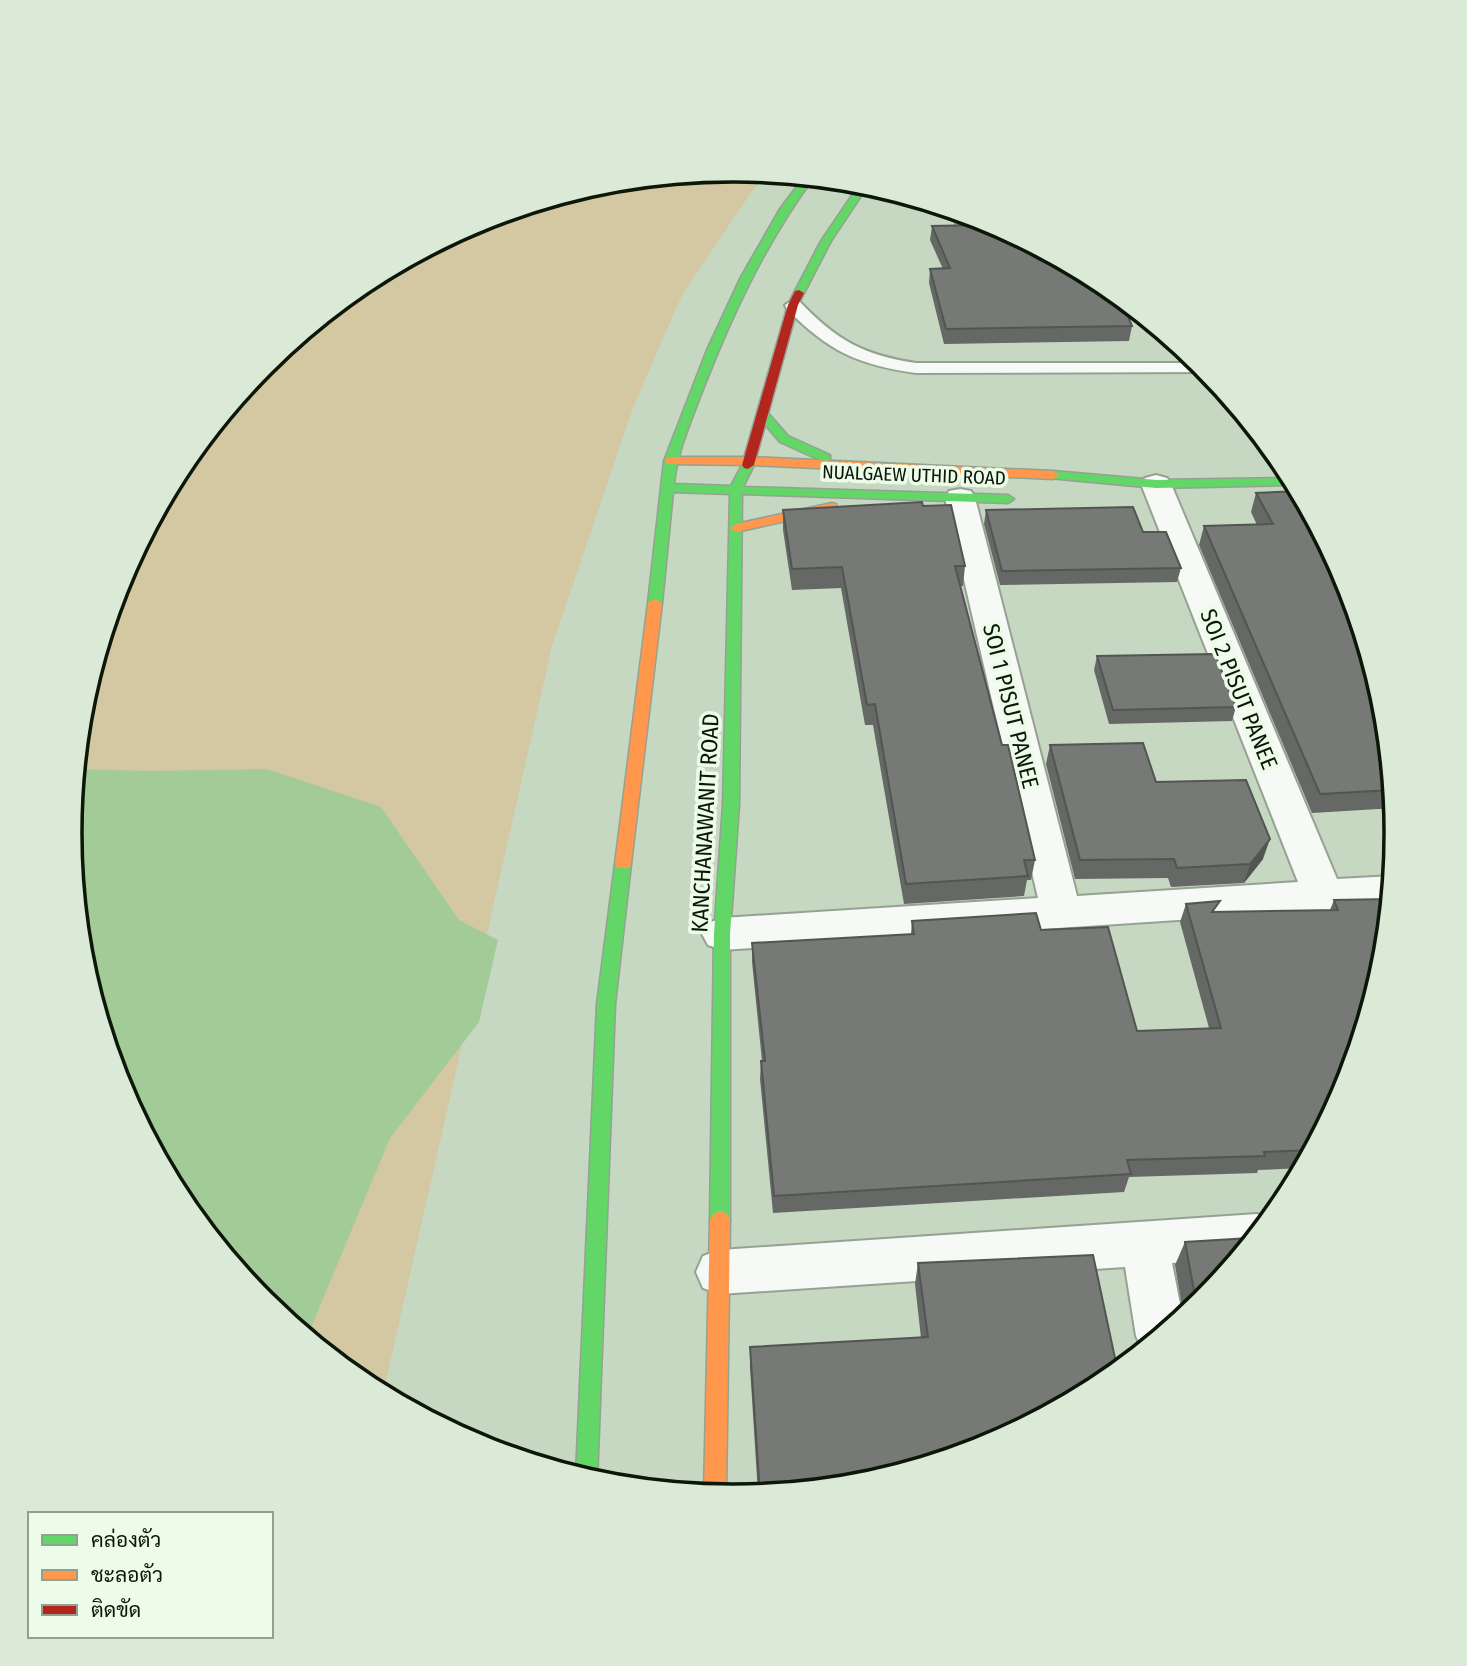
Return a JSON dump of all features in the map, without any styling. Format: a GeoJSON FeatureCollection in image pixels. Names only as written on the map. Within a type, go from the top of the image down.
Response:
{"type":"FeatureCollection","features":[{"type":"Feature","properties":{"kind":"main road"},"geometry":{"type":"LineString","coordinates":[[587,1467],[606,1004],[669,488],[670,461],[733,300],[803,186]]}},
{"type":"Feature","properties":{"kind":"main road","name":"KANCHANAWANIT ROAD"},"geometry":{"type":"LineString","coordinates":[[715,1484],[720,1272],[722,934],[731,805],[736,489],[750,461],[793,304],[826,240],[857,193]]}},
{"type":"Feature","properties":{"kind":"main road"},"geometry":{"type":"LineString","coordinates":[[762,415],[784,439],[843,466]]}},
{"type":"Feature","properties":{"kind":"main road","name":"NUALGAEW UTHID ROAD"},"geometry":{"type":"LineString","coordinates":[[670,461],[750,461],[1064,476],[1156,484],[1282,482]]}},
{"type":"Feature","properties":{"kind":"main road","name":"NUALGAEW UTHID ROAD"},"geometry":{"type":"LineString","coordinates":[[1089,495],[1156,484]]}},
{"type":"Feature","properties":{"kind":"main road","name":"NUALGAEW UTHID ROAD"},"geometry":{"type":"LineString","coordinates":[[669,488],[904,498],[1024,499]]}},
{"type":"Feature","properties":{"kind":"main road"},"geometry":{"type":"LineString","coordinates":[[736,528],[818,509],[904,498]]}},
{"type":"Feature","properties":{"kind":"street","name":"SOI 2 PISUT PANEE"},"geometry":{"type":"LineString","coordinates":[[1156,484],[1323,894]]}},
{"type":"Feature","properties":{"kind":"street","name":"SOI 1 PISUT PANEE"},"geometry":{"type":"LineString","coordinates":[[960,498],[1062,914]]}},
{"type":"Feature","properties":{"kind":"street"},"geometry":{"type":"LineString","coordinates":[[722,934],[1382,891]]}},
{"type":"Feature","properties":{"kind":"street"},"geometry":{"type":"LineString","coordinates":[[720,1272],[1243,1237]]}},
{"type":"Feature","properties":{"kind":"street"},"geometry":{"type":"LineString","coordinates":[[1145,1245],[1159,1326]]}},
{"type":"Feature","properties":{"kind":"lane"},"geometry":{"type":"LineString","coordinates":[[793,304],[822,335],[838,346],[860,357],[889,365],[916,368],[1190,368]]}},
{"type":"Feature","properties":{"kind":"shaded area"},"geometry":{"type":"Polygon","coordinates":[[[691,183],[759,183],[682,295],[634,405],[552,646],[386,1383],[337,1350],[304,1323],[244,1262],[192,1195],[149,1121],[132,1082],[104,1002],[88,918],[84,876],[84,790],[88,748],[104,664],[132,584],[149,545],[192,471],[244,404],[273,372],[337,316],[408,269],[445,249],[524,216],[606,194],[648,187],[691,183]]]}},
{"type":"Feature","properties":{"kind":"shaded area"},"geometry":{"type":"Polygon","coordinates":[[[86,769],[267,769],[381,807],[459,920],[498,940],[479,1022],[390,1138],[311,1328],[273,1294],[244,1262],[192,1195],[149,1121],[132,1082],[104,1002],[88,918],[82,833],[86,769]]]}},
{"type":"Feature","properties":{"kind":"building"},"geometry":{"type":"Polygon","coordinates":[[[968,225],[1022,249],[1059,269],[1127,314],[1132,326],[946,329],[930,269],[950,268],[932,226],[968,225]]]}},
{"type":"Feature","properties":{"kind":"building"},"geometry":{"type":"Polygon","coordinates":[[[1288,492],[1318,545],[1335,584],[1363,664],[1379,748],[1383,791],[1320,794],[1204,526],[1273,524],[1256,493],[1288,492]]]}},
{"type":"Feature","properties":{"kind":"building"},"geometry":{"type":"Polygon","coordinates":[[[922,502],[923,506],[951,505],[965,566],[955,566],[1002,745],[1008,745],[1035,860],[1024,860],[1028,876],[906,884],[875,704],[867,705],[842,567],[792,569],[783,510],[922,502]]]}},
{"type":"Feature","properties":{"kind":"building"},"geometry":{"type":"Polygon","coordinates":[[[1133,507],[1143,532],[1166,532],[1181,568],[1002,571],[986,510],[1133,507]]]}},
{"type":"Feature","properties":{"kind":"building"},"geometry":{"type":"Polygon","coordinates":[[[1215,654],[1236,707],[1113,710],[1097,656],[1215,654]]]}},
{"type":"Feature","properties":{"kind":"building"},"geometry":{"type":"Polygon","coordinates":[[[1143,743],[1156,782],[1246,780],[1270,839],[1250,864],[1177,868],[1174,859],[1080,860],[1050,745],[1143,743]]]}},
{"type":"Feature","properties":{"kind":"building"},"geometry":{"type":"Polygon","coordinates":[[[1381,899],[1379,918],[1363,1002],[1350,1042],[1318,1121],[1302,1150],[1264,1152],[1265,1156],[1127,1160],[1131,1174],[774,1196],[761,1061],[765,1061],[752,943],[914,934],[912,921],[1036,913],[1041,930],[1108,927],[1137,1031],[1221,1028],[1186,904],[1220,901],[1212,912],[1338,910],[1334,900],[1381,899]]]}},
{"type":"Feature","properties":{"kind":"building"},"geometry":{"type":"Polygon","coordinates":[[[1242,1238],[1194,1293],[1185,1242],[1242,1238]]]}},
{"type":"Feature","properties":{"kind":"building"},"geometry":{"type":"Polygon","coordinates":[[[1093,1255],[1115,1360],[1059,1397],[1022,1417],[943,1450],[861,1472],[819,1479],[759,1483],[750,1347],[928,1337],[918,1263],[1093,1255]]]}},
{"type":"Feature","properties":{"kind":"traffic: fast"},"geometry":{"type":"LineString","coordinates":[[655,603],[670,461],[713,350],[746,277],[785,209],[803,185]]}},
{"type":"Feature","properties":{"kind":"traffic: fast"},"geometry":{"type":"LineString","coordinates":[[799,293],[826,241],[858,193]]}},
{"type":"Feature","properties":{"kind":"traffic: fast"},"geometry":{"type":"LineString","coordinates":[[763,415],[784,439],[826,458]]}},
{"type":"Feature","properties":{"kind":"traffic: fast"},"geometry":{"type":"LineString","coordinates":[[720,1220],[722,934],[731,805],[736,489],[748,465]]}},
{"type":"Feature","properties":{"kind":"traffic: fast"},"geometry":{"type":"LineString","coordinates":[[1053,475],[1156,484],[1282,482]]}},
{"type":"Feature","properties":{"kind":"traffic: fast"},"geometry":{"type":"LineString","coordinates":[[669,488],[1008,499]]}},
{"type":"Feature","properties":{"kind":"traffic: fast"},"geometry":{"type":"LineString","coordinates":[[587,1467],[606,1004],[623,864]]}},
{"type":"Feature","properties":{"kind":"traffic: slow"},"geometry":{"type":"LineString","coordinates":[[670,461],[750,461],[1053,475]]}},
{"type":"Feature","properties":{"kind":"traffic: slow"},"geometry":{"type":"LineString","coordinates":[[736,528],[832,507]]}},
{"type":"Feature","properties":{"kind":"traffic: slow"},"geometry":{"type":"LineString","coordinates":[[623,864],[655,603]]}},
{"type":"Feature","properties":{"kind":"traffic: slow"},"geometry":{"type":"LineString","coordinates":[[715,1484],[720,1220]]}},
{"type":"Feature","properties":{"kind":"traffic: jam"},"geometry":{"type":"LineString","coordinates":[[748,465],[793,305],[799,293]]}}]}
